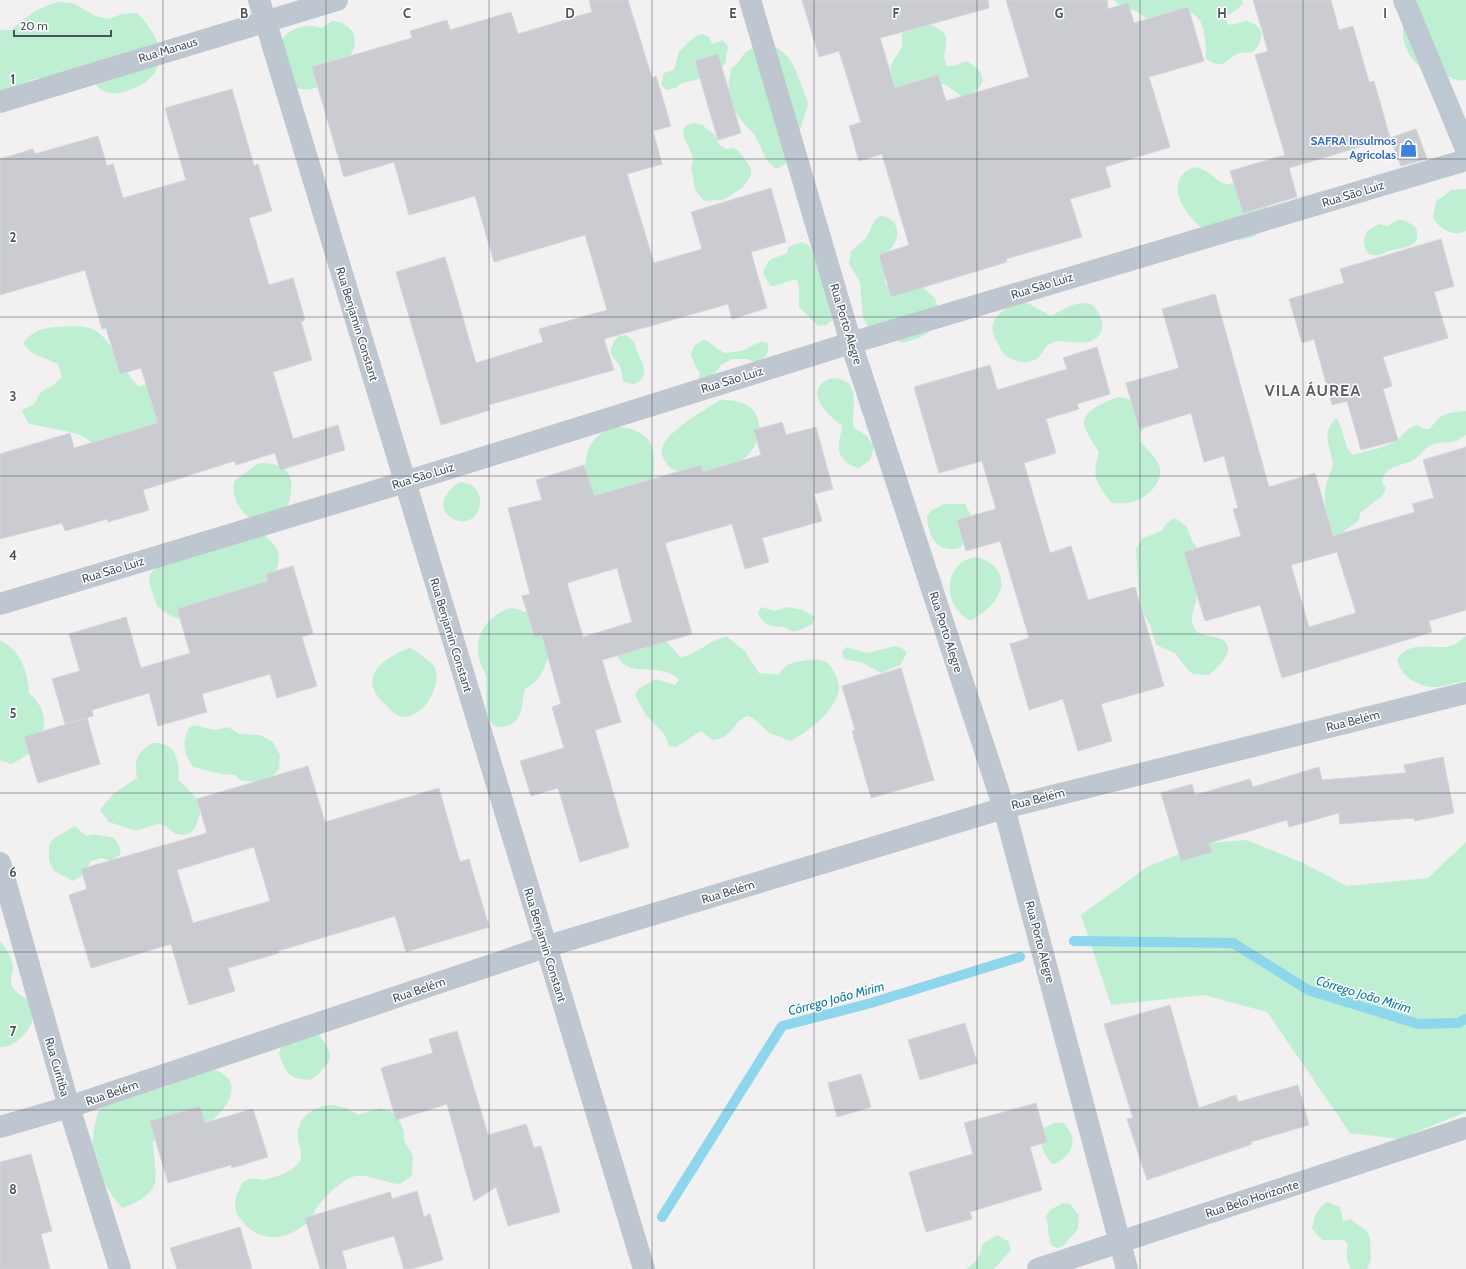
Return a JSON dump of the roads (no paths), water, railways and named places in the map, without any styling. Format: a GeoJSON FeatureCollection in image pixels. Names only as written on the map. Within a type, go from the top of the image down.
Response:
{"type":"FeatureCollection","features":[{"type":"Feature","properties":{"kind":"main road"},"geometry":{"type":"LineString","coordinates":[[1404,0],[1466,149]]}},
{"type":"Feature","properties":{"kind":"street","name":"Rua Benjamin Constant"},"geometry":{"type":"LineString","coordinates":[[259,0],[545,947],[644,1269]]}},
{"type":"Feature","properties":{"kind":"street","name":"Rua Manaus"},"geometry":{"type":"LineString","coordinates":[[0,102],[337,0]]}},
{"type":"Feature","properties":{"kind":"street","name":"Rua Porto Alegre"},"geometry":{"type":"LineString","coordinates":[[750,0],[851,343],[1004,808],[1128,1269]]}},
{"type":"Feature","properties":{"kind":"street","name":"Rua São Luiz"},"geometry":{"type":"LineString","coordinates":[[0,604],[405,482],[851,343],[1466,160]]}},
{"type":"Feature","properties":{"kind":"street","name":"Rua Belém"},"geometry":{"type":"LineString","coordinates":[[0,1127],[69,1107],[545,947],[1004,808],[1466,693]]}},
{"type":"Feature","properties":{"kind":"street","name":"Rua Curitiba"},"geometry":{"type":"LineString","coordinates":[[0,863],[69,1107],[120,1269]]}},
{"type":"Feature","properties":{"kind":"street","name":"Rua Belo Horizonte"},"geometry":{"type":"LineString","coordinates":[[1038,1269],[1466,1128]]}},
{"type":"Feature","properties":{"kind":"waterway","name":"Córrego João Mirim"},"geometry":{"type":"LineString","coordinates":[[1074,941],[1233,943],[1308,990],[1418,1024],[1458,1023],[1466,1019]]}},
{"type":"Feature","properties":{"kind":"waterway","name":"Córrego João Mirim"},"geometry":{"type":"LineString","coordinates":[[662,1217],[782,1026],[871,1003],[1020,957]]}},
{"type":"Feature","properties":{"kind":"place","name":"SAFRA Insulmos Agrícolas"},"geometry":{"type":"Point","coordinates":[1409,148]}},
{"type":"Feature","properties":{"kind":"district","name":"VILA ÁUREA"},"geometry":{"type":"Point","coordinates":[1313,390]}}]}
